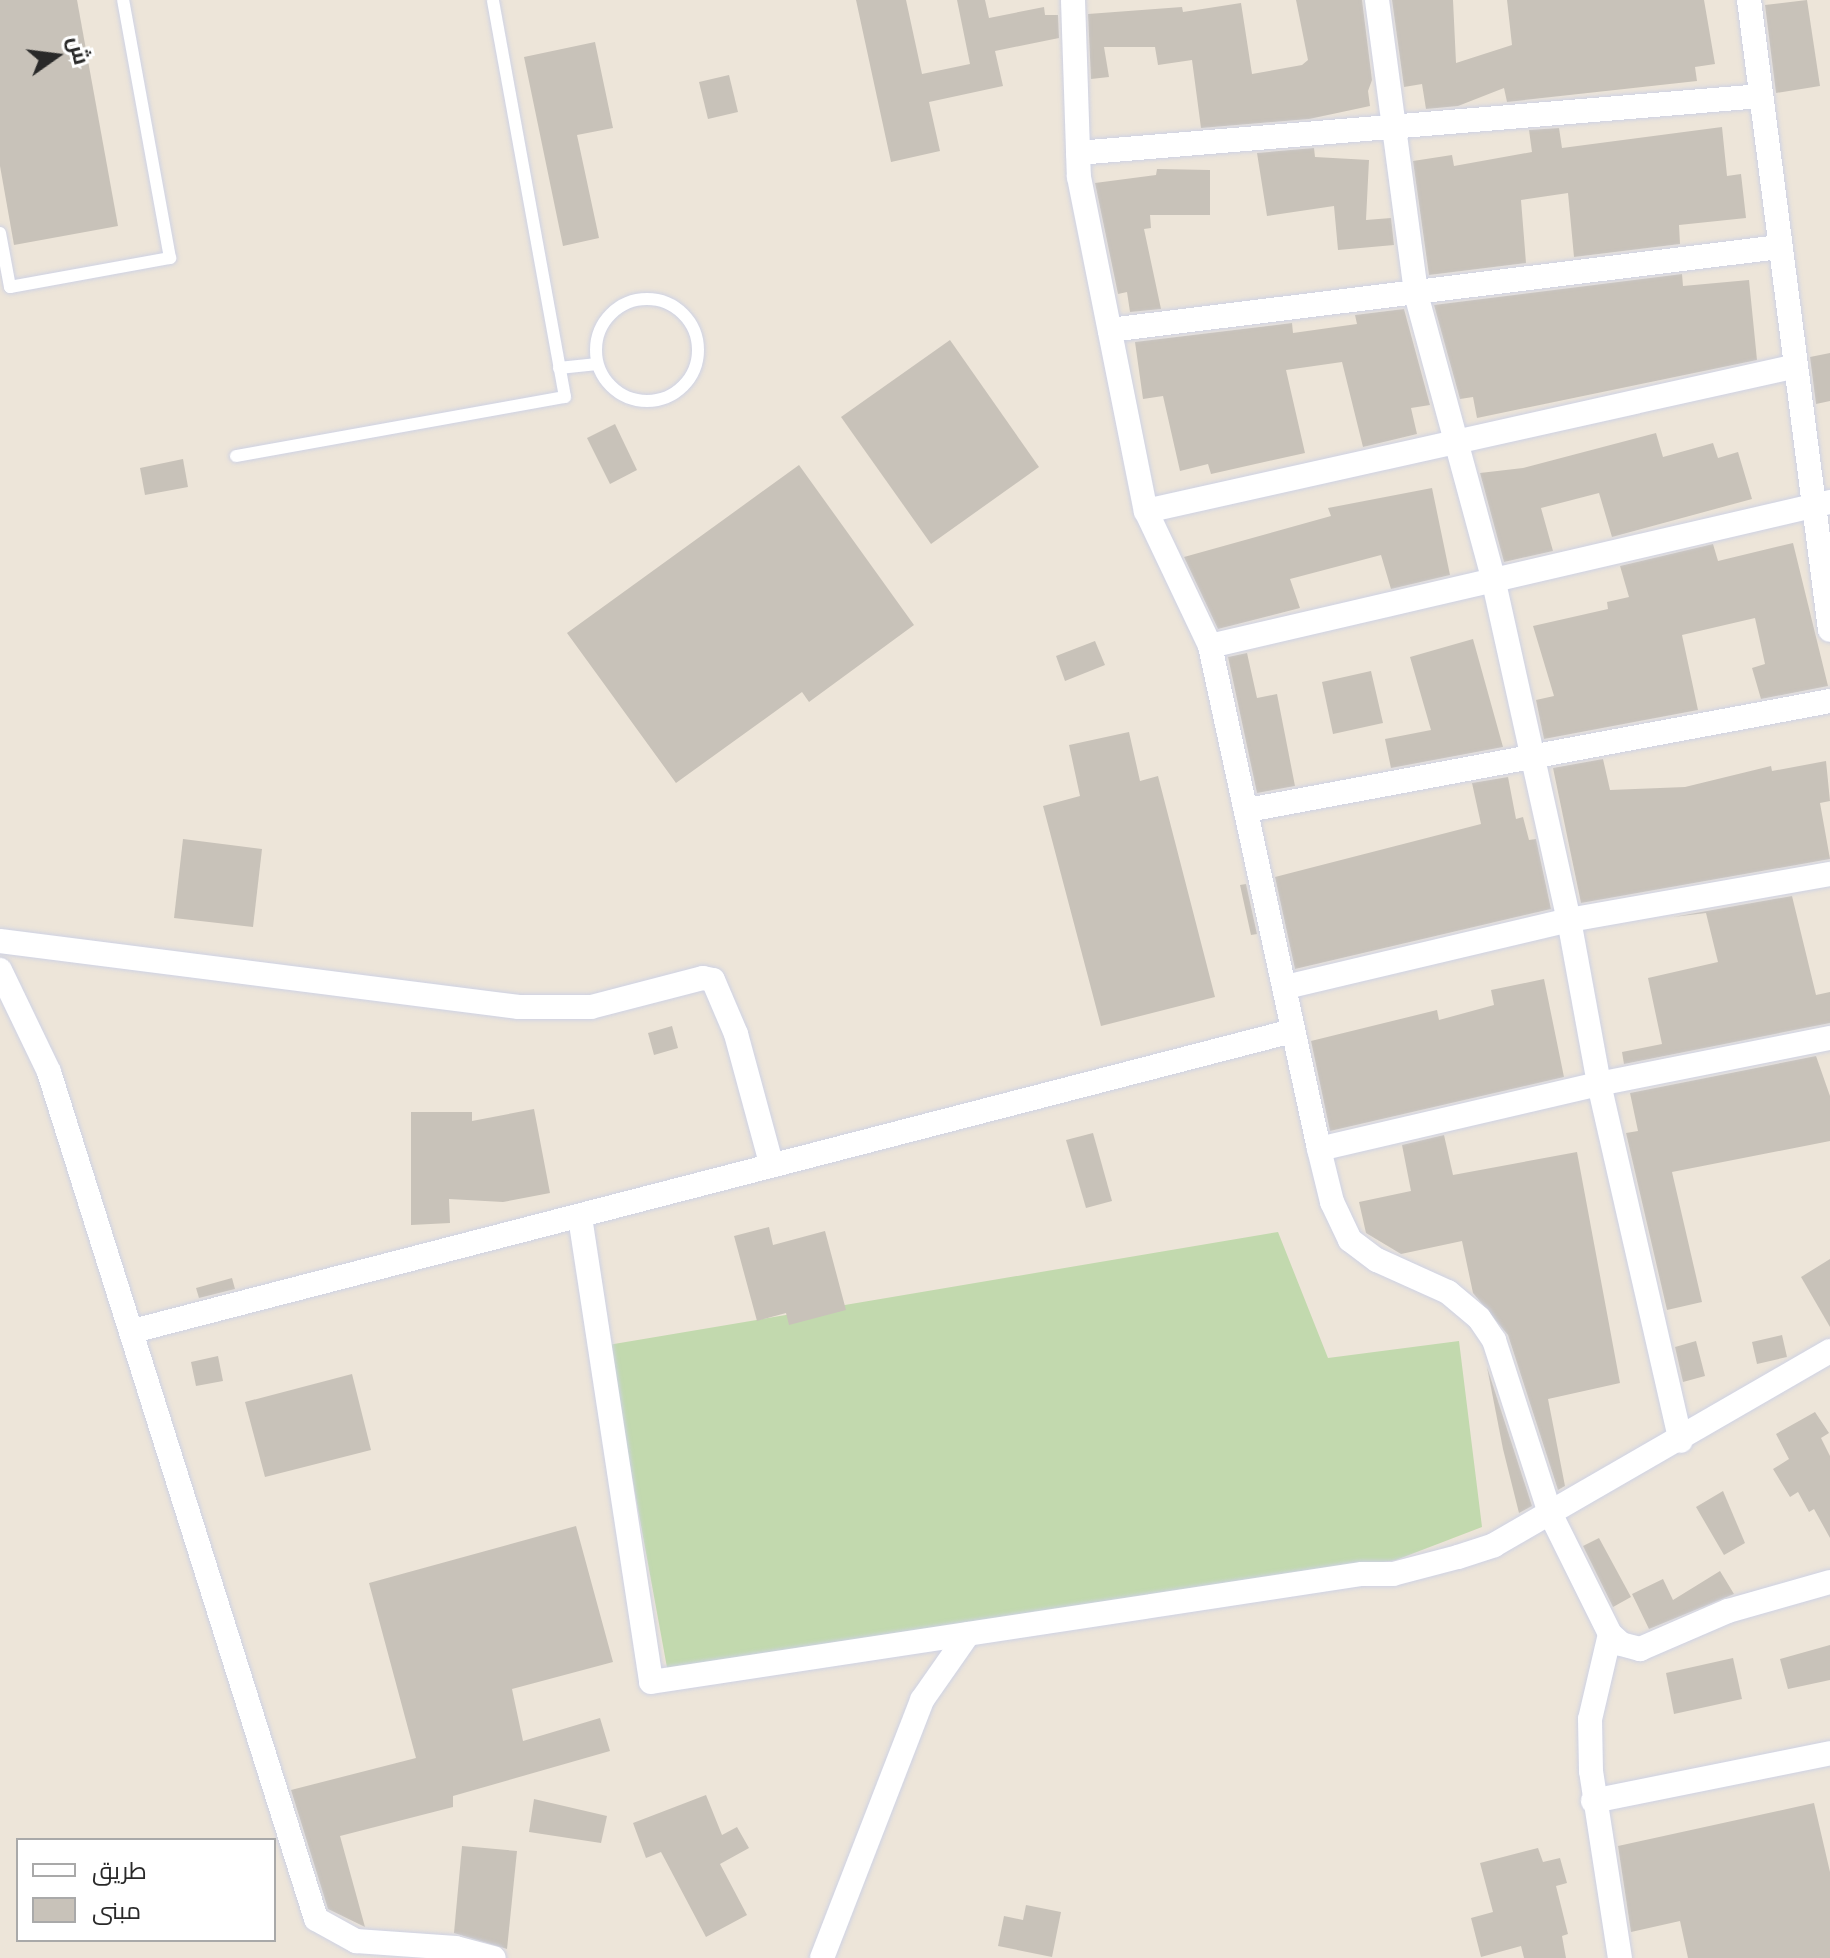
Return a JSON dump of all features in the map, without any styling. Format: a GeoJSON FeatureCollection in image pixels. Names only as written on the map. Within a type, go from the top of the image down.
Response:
{"type":"FeatureCollection","features":[{"type":"Feature","properties":{"kind":"street"},"geometry":{"type":"LineString","coordinates":[[1073,0],[1078,153],[1146,511],[1210,646],[1248,810],[1319,1149],[1332,1202],[1350,1240],[1377,1260],[1448,1292],[1479,1318],[1494,1340],[1550,1513],[1610,1634],[1640,1649],[1728,1611],[1830,1582]]}},
{"type":"Feature","properties":{"kind":"street"},"geometry":{"type":"LineString","coordinates":[[1377,0],[1416,294],[1493,578],[1569,920],[1599,1084],[1681,1441]]}},
{"type":"Feature","properties":{"kind":"street"},"geometry":{"type":"LineString","coordinates":[[1749,0],[1792,367],[1821,504],[1830,630]]}},
{"type":"Feature","properties":{"kind":"street"},"geometry":{"type":"LineString","coordinates":[[1078,153],[1761,96]]}},
{"type":"Feature","properties":{"kind":"street"},"geometry":{"type":"LineString","coordinates":[[1110,330],[1779,247]]}},
{"type":"Feature","properties":{"kind":"street"},"geometry":{"type":"LineString","coordinates":[[1146,511],[1792,367]]}},
{"type":"Feature","properties":{"kind":"street"},"geometry":{"type":"LineString","coordinates":[[1210,646],[1821,504]]}},
{"type":"Feature","properties":{"kind":"street"},"geometry":{"type":"LineString","coordinates":[[1248,810],[1830,701]]}},
{"type":"Feature","properties":{"kind":"street"},"geometry":{"type":"LineString","coordinates":[[1286,987],[1569,920],[1830,874]]}},
{"type":"Feature","properties":{"kind":"street"},"geometry":{"type":"LineString","coordinates":[[0,941],[519,1007],[591,1007],[703,978],[713,980],[736,1034],[771,1163]]}},
{"type":"Feature","properties":{"kind":"street"},"geometry":{"type":"LineString","coordinates":[[0,970],[49,1072],[316,1919],[356,1941],[456,1948],[494,1958]]}},
{"type":"Feature","properties":{"kind":"street"},"geometry":{"type":"LineString","coordinates":[[133,1331],[580,1217],[771,1163],[1292,1031]]}},
{"type":"Feature","properties":{"kind":"street"},"geometry":{"type":"LineString","coordinates":[[1319,1149],[1599,1084],[1830,1038]]}},
{"type":"Feature","properties":{"kind":"street"},"geometry":{"type":"LineString","coordinates":[[580,1217],[651,1682],[1393,1574],[1494,1545],[1681,1441],[1830,1351]]}},
{"type":"Feature","properties":{"kind":"street"},"geometry":{"type":"LineString","coordinates":[[822,1958],[922,1700],[968,1634]]}},
{"type":"Feature","properties":{"kind":"street"},"geometry":{"type":"LineString","coordinates":[[1610,1634],[1590,1719],[1593,1801],[1620,1958]]}},
{"type":"Feature","properties":{"kind":"street"},"geometry":{"type":"LineString","coordinates":[[1593,1801],[1830,1753]]}},
{"type":"Feature","properties":{"kind":"lane"},"geometry":{"type":"LineString","coordinates":[[0,233],[10,287],[170,258],[123,0]]}},
{"type":"Feature","properties":{"kind":"lane"},"geometry":{"type":"LineString","coordinates":[[236,456],[565,397],[493,0]]}},
{"type":"Feature","properties":{"kind":"lane"},"geometry":{"type":"LineString","coordinates":[[649,297],[680,309],[698,337],[696,369],[675,395],[644,403],[613,391],[595,364],[597,331],[618,305],[649,297]]}},
{"type":"Feature","properties":{"kind":"lane"},"geometry":{"type":"LineString","coordinates":[[559,368],[595,364]]}},
{"type":"Feature","properties":{"kind":"green space"},"geometry":{"type":"Polygon","coordinates":[[[1278,1232],[1328,1358],[1459,1341],[1482,1527],[1396,1560],[668,1673],[608,1345],[1278,1232]]]}},
{"type":"Feature","properties":{"kind":"building"},"geometry":{"type":"Polygon","coordinates":[[[0,0],[77,0],[118,226],[14,245],[0,166],[0,0]]]}},
{"type":"Feature","properties":{"kind":"building"},"geometry":{"type":"Polygon","coordinates":[[[856,0],[906,0],[922,74],[970,64],[957,0],[985,0],[989,18],[1044,7],[1045,15],[1058,15],[1059,38],[995,51],[1003,86],[929,102],[940,151],[891,162],[856,0]]]}},
{"type":"Feature","properties":{"kind":"building"},"geometry":{"type":"Polygon","coordinates":[[[1296,0],[1362,0],[1372,80],[1368,91],[1370,106],[1309,119],[1201,128],[1192,60],[1158,65],[1155,47],[1104,47],[1109,77],[1091,79],[1088,14],[1182,7],[1183,12],[1241,3],[1252,74],[1302,65],[1308,60],[1296,0]]]}},
{"type":"Feature","properties":{"kind":"building"},"geometry":{"type":"Polygon","coordinates":[[[1392,0],[1453,0],[1456,63],[1512,45],[1507,0],[1704,0],[1715,64],[1695,67],[1697,81],[1507,102],[1504,88],[1458,106],[1426,109],[1422,84],[1404,87],[1392,0]]]}},
{"type":"Feature","properties":{"kind":"building"},"geometry":{"type":"Polygon","coordinates":[[[1807,0],[1820,86],[1776,93],[1765,5],[1807,0]]]}},
{"type":"Feature","properties":{"kind":"building"},"geometry":{"type":"Polygon","coordinates":[[[595,42],[613,128],[577,135],[599,238],[563,246],[524,57],[595,42]]]}},
{"type":"Feature","properties":{"kind":"building"},"geometry":{"type":"Polygon","coordinates":[[[729,75],[738,112],[708,119],[699,82],[729,75]]]}},
{"type":"Feature","properties":{"kind":"building"},"geometry":{"type":"Polygon","coordinates":[[[1722,127],[1727,176],[1741,174],[1746,218],[1679,225],[1680,244],[1574,257],[1568,193],[1521,200],[1526,263],[1429,275],[1413,161],[1452,155],[1454,166],[1532,152],[1529,130],[1559,128],[1562,148],[1722,127]]]}},
{"type":"Feature","properties":{"kind":"building"},"geometry":{"type":"Polygon","coordinates":[[[1314,148],[1315,157],[1369,160],[1366,220],[1391,218],[1394,245],[1338,250],[1334,206],[1267,216],[1257,153],[1314,148]]]}},
{"type":"Feature","properties":{"kind":"building"},"geometry":{"type":"Polygon","coordinates":[[[1157,169],[1210,170],[1210,215],[1150,215],[1151,228],[1144,229],[1161,309],[1130,312],[1127,292],[1118,294],[1095,183],[1156,175],[1157,169]]]}},
{"type":"Feature","properties":{"kind":"building"},"geometry":{"type":"Polygon","coordinates":[[[1682,274],[1683,286],[1749,280],[1757,360],[1477,418],[1473,397],[1460,399],[1434,305],[1682,274]]]}},
{"type":"Feature","properties":{"kind":"building"},"geometry":{"type":"Polygon","coordinates":[[[1404,309],[1430,405],[1411,408],[1417,434],[1363,447],[1342,362],[1286,370],[1305,453],[1211,474],[1208,464],[1180,471],[1163,396],[1143,399],[1135,342],[1292,323],[1293,333],[1357,324],[1355,315],[1404,309]]]}},
{"type":"Feature","properties":{"kind":"building"},"geometry":{"type":"Polygon","coordinates":[[[950,340],[1039,467],[931,544],[841,417],[950,340]]]}},
{"type":"Feature","properties":{"kind":"building"},"geometry":{"type":"Polygon","coordinates":[[[1830,353],[1830,401],[1816,404],[1810,357],[1830,353]]]}},
{"type":"Feature","properties":{"kind":"building"},"geometry":{"type":"Polygon","coordinates":[[[615,424],[637,470],[610,484],[587,438],[615,424]]]}},
{"type":"Feature","properties":{"kind":"building"},"geometry":{"type":"Polygon","coordinates":[[[1656,433],[1663,457],[1713,443],[1718,458],[1738,452],[1752,499],[1612,537],[1599,493],[1541,508],[1553,551],[1504,562],[1480,473],[1523,468],[1656,433]]]}},
{"type":"Feature","properties":{"kind":"building"},"geometry":{"type":"Polygon","coordinates":[[[183,459],[188,487],[145,495],[140,468],[183,459]]]}},
{"type":"Feature","properties":{"kind":"building"},"geometry":{"type":"Polygon","coordinates":[[[799,465],[914,625],[809,702],[802,692],[676,783],[567,633],[799,465]]]}},
{"type":"Feature","properties":{"kind":"building"},"geometry":{"type":"Polygon","coordinates":[[[1432,488],[1450,575],[1391,589],[1381,555],[1290,579],[1300,608],[1218,629],[1184,557],[1331,516],[1328,508],[1432,488]]]}},
{"type":"Feature","properties":{"kind":"building"},"geometry":{"type":"Polygon","coordinates":[[[1793,543],[1828,686],[1761,699],[1752,668],[1765,664],[1755,618],[1682,635],[1698,710],[1544,739],[1536,700],[1554,696],[1533,626],[1608,609],[1607,602],[1629,597],[1620,566],[1713,544],[1718,561],[1793,543]]]}},
{"type":"Feature","properties":{"kind":"building"},"geometry":{"type":"Polygon","coordinates":[[[1473,639],[1503,747],[1391,768],[1385,739],[1431,730],[1410,657],[1473,639]]]}},
{"type":"Feature","properties":{"kind":"building"},"geometry":{"type":"Polygon","coordinates":[[[1095,641],[1105,665],[1065,681],[1056,656],[1095,641]]]}},
{"type":"Feature","properties":{"kind":"building"},"geometry":{"type":"Polygon","coordinates":[[[1247,653],[1257,698],[1277,694],[1295,786],[1257,793],[1228,657],[1247,653]]]}},
{"type":"Feature","properties":{"kind":"building"},"geometry":{"type":"Polygon","coordinates":[[[1371,671],[1383,723],[1333,734],[1322,682],[1371,671]]]}},
{"type":"Feature","properties":{"kind":"building"},"geometry":{"type":"Polygon","coordinates":[[[1129,732],[1140,781],[1158,776],[1215,997],[1101,1026],[1043,806],[1080,796],[1069,745],[1129,732]]]}},
{"type":"Feature","properties":{"kind":"building"},"geometry":{"type":"Polygon","coordinates":[[[1603,759],[1610,790],[1685,787],[1771,766],[1772,771],[1826,761],[1830,801],[1820,803],[1830,859],[1581,903],[1553,768],[1603,759]]]}},
{"type":"Feature","properties":{"kind":"building"},"geometry":{"type":"Polygon","coordinates":[[[1508,777],[1516,819],[1523,817],[1529,840],[1536,839],[1551,909],[1295,969],[1275,877],[1481,824],[1472,783],[1508,777]]]}},
{"type":"Feature","properties":{"kind":"building"},"geometry":{"type":"Polygon","coordinates":[[[183,839],[262,849],[253,927],[174,918],[183,839]]]}},
{"type":"Feature","properties":{"kind":"building"},"geometry":{"type":"Polygon","coordinates":[[[1246,884],[1257,934],[1251,935],[1240,885],[1246,884]]]}},
{"type":"Feature","properties":{"kind":"building"},"geometry":{"type":"Polygon","coordinates":[[[1792,896],[1816,995],[1830,992],[1830,1023],[1624,1064],[1622,1052],[1662,1044],[1648,978],[1718,962],[1706,913],[1673,917],[1792,896]]]}},
{"type":"Feature","properties":{"kind":"building"},"geometry":{"type":"Polygon","coordinates":[[[1544,979],[1564,1077],[1330,1131],[1311,1041],[1437,1010],[1439,1020],[1494,1005],[1491,990],[1544,979]]]}},
{"type":"Feature","properties":{"kind":"building"},"geometry":{"type":"Polygon","coordinates":[[[672,1026],[678,1048],[654,1055],[648,1033],[672,1026]]]}},
{"type":"Feature","properties":{"kind":"building"},"geometry":{"type":"Polygon","coordinates":[[[1816,1056],[1830,1096],[1830,1141],[1672,1172],[1702,1302],[1667,1310],[1626,1133],[1638,1131],[1630,1093],[1816,1056]]]}},
{"type":"Feature","properties":{"kind":"building"},"geometry":{"type":"Polygon","coordinates":[[[534,1109],[550,1193],[503,1202],[449,1199],[450,1223],[411,1225],[411,1112],[472,1112],[472,1121],[534,1109]]]}},
{"type":"Feature","properties":{"kind":"building"},"geometry":{"type":"Polygon","coordinates":[[[1093,1133],[1112,1201],[1086,1208],[1066,1140],[1093,1133]]]}},
{"type":"Feature","properties":{"kind":"building"},"geometry":{"type":"Polygon","coordinates":[[[1444,1135],[1453,1175],[1577,1152],[1620,1383],[1548,1399],[1565,1486],[1558,1490],[1508,1335],[1473,1293],[1462,1241],[1401,1254],[1366,1233],[1359,1202],[1411,1191],[1402,1145],[1444,1135]]]}},
{"type":"Feature","properties":{"kind":"building"},"geometry":{"type":"Polygon","coordinates":[[[769,1227],[773,1245],[825,1231],[846,1310],[789,1325],[786,1313],[757,1321],[734,1236],[769,1227]]]}},
{"type":"Feature","properties":{"kind":"building"},"geometry":{"type":"Polygon","coordinates":[[[1830,1259],[1830,1327],[1801,1277],[1830,1259]]]}},
{"type":"Feature","properties":{"kind":"building"},"geometry":{"type":"Polygon","coordinates":[[[232,1278],[235,1289],[199,1298],[196,1288],[232,1278]]]}},
{"type":"Feature","properties":{"kind":"building"},"geometry":{"type":"Polygon","coordinates":[[[1782,1335],[1787,1357],[1757,1364],[1752,1342],[1782,1335]]]}},
{"type":"Feature","properties":{"kind":"building"},"geometry":{"type":"Polygon","coordinates":[[[1696,1341],[1705,1376],[1683,1382],[1675,1347],[1696,1341]]]}},
{"type":"Feature","properties":{"kind":"building"},"geometry":{"type":"Polygon","coordinates":[[[218,1356],[223,1381],[196,1386],[191,1362],[218,1356]]]}},
{"type":"Feature","properties":{"kind":"building"},"geometry":{"type":"Polygon","coordinates":[[[1487,1367],[1532,1506],[1519,1513],[1503,1449],[1487,1367]]]}},
{"type":"Feature","properties":{"kind":"building"},"geometry":{"type":"Polygon","coordinates":[[[352,1374],[371,1450],[265,1477],[245,1402],[352,1374]]]}},
{"type":"Feature","properties":{"kind":"building"},"geometry":{"type":"Polygon","coordinates":[[[1815,1412],[1829,1433],[1821,1438],[1830,1456],[1830,1538],[1814,1509],[1809,1512],[1798,1492],[1790,1497],[1773,1469],[1789,1459],[1776,1434],[1815,1412]]]}},
{"type":"Feature","properties":{"kind":"building"},"geometry":{"type":"Polygon","coordinates":[[[1723,1491],[1745,1543],[1724,1555],[1696,1507],[1723,1491]]]}},
{"type":"Feature","properties":{"kind":"building"},"geometry":{"type":"Polygon","coordinates":[[[576,1526],[613,1662],[512,1689],[523,1741],[600,1718],[610,1751],[453,1796],[453,1807],[340,1836],[365,1927],[328,1909],[291,1790],[416,1758],[369,1583],[576,1526]]]}},
{"type":"Feature","properties":{"kind":"building"},"geometry":{"type":"Polygon","coordinates":[[[1599,1538],[1631,1597],[1613,1607],[1583,1546],[1599,1538]]]}},
{"type":"Feature","properties":{"kind":"building"},"geometry":{"type":"Polygon","coordinates":[[[1720,1571],[1734,1594],[1649,1629],[1632,1594],[1663,1579],[1673,1600],[1720,1571]]]}},
{"type":"Feature","properties":{"kind":"building"},"geometry":{"type":"Polygon","coordinates":[[[1830,1645],[1830,1680],[1788,1689],[1780,1659],[1830,1645]]]}},
{"type":"Feature","properties":{"kind":"building"},"geometry":{"type":"Polygon","coordinates":[[[1733,1658],[1742,1699],[1674,1714],[1666,1673],[1733,1658]]]}},
{"type":"Feature","properties":{"kind":"building"},"geometry":{"type":"Polygon","coordinates":[[[706,1795],[722,1835],[737,1827],[749,1848],[720,1864],[747,1915],[706,1937],[661,1852],[646,1858],[633,1823],[706,1795]]]}},
{"type":"Feature","properties":{"kind":"building"},"geometry":{"type":"Polygon","coordinates":[[[534,1799],[607,1816],[601,1843],[529,1832],[534,1799]]]}},
{"type":"Feature","properties":{"kind":"building"},"geometry":{"type":"Polygon","coordinates":[[[1814,1803],[1830,1872],[1830,1958],[1688,1958],[1680,1921],[1631,1932],[1618,1846],[1814,1803]]]}},
{"type":"Feature","properties":{"kind":"building"},"geometry":{"type":"Polygon","coordinates":[[[462,1846],[517,1851],[507,1949],[454,1933],[462,1846]]]}},
{"type":"Feature","properties":{"kind":"building"},"geometry":{"type":"Polygon","coordinates":[[[1538,1848],[1543,1862],[1560,1858],[1567,1883],[1556,1886],[1568,1934],[1562,1936],[1566,1958],[1524,1958],[1521,1946],[1481,1957],[1471,1918],[1493,1912],[1480,1863],[1538,1848]]]}},
{"type":"Feature","properties":{"kind":"building"},"geometry":{"type":"Polygon","coordinates":[[[1026,1905],[1061,1912],[1052,1957],[998,1946],[1004,1916],[1023,1920],[1026,1905]]]}}]}
